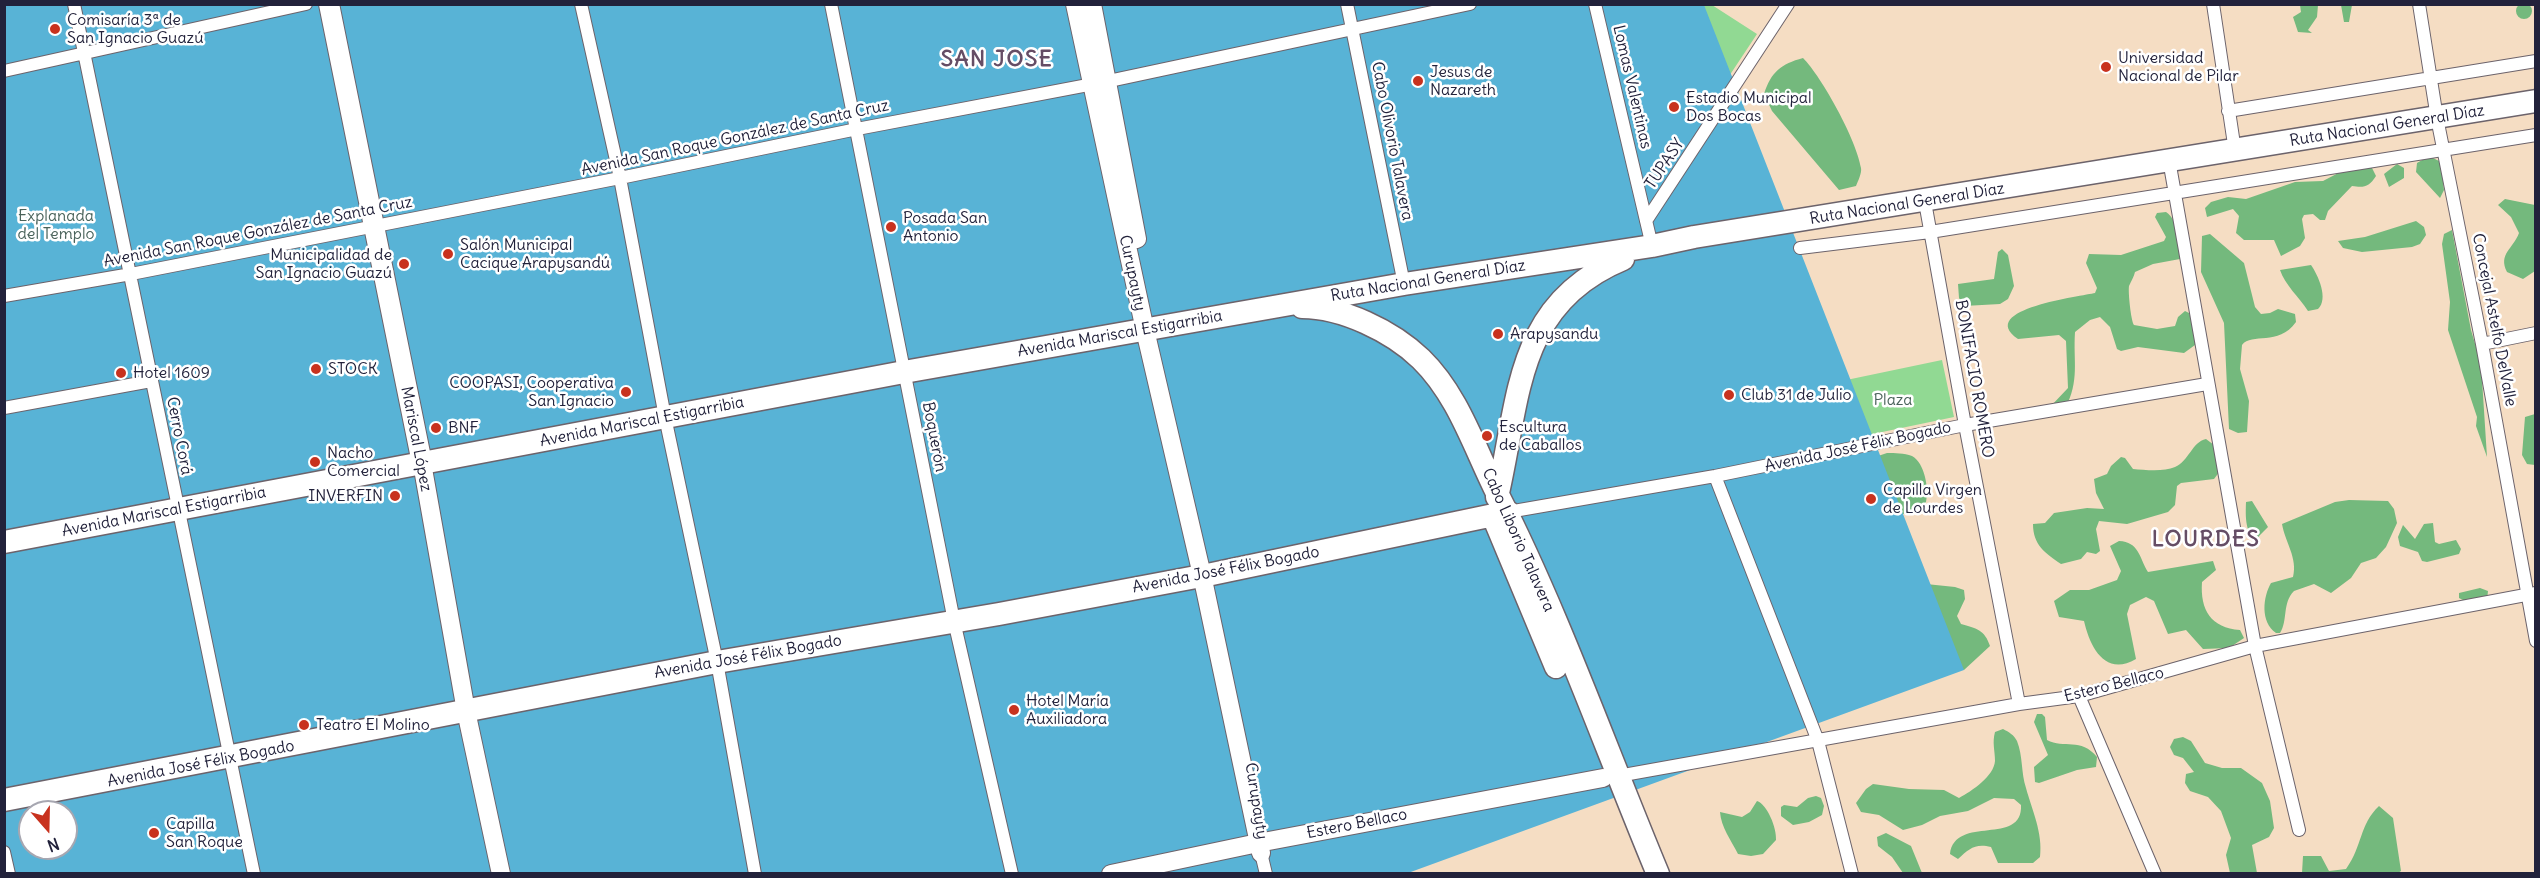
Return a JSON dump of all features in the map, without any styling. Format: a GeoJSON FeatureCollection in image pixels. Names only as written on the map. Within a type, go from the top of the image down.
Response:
{"type":"FeatureCollection","features":[{"type":"Feature","properties":{"kind":"highway","name":"Ruta Nacional General Díaz"},"geometry":{"type":"LineString","coordinates":[[1280,307],[1404,284],[1652,246],[1694,237],[2535,101]]}},
{"type":"Feature","properties":{"kind":"highway"},"geometry":{"type":"LineString","coordinates":[[1499,507],[1515,398],[1525,362],[1537,339],[1572,287],[1600,268],[1652,246]]}},
{"type":"Feature","properties":{"kind":"highway","name":"Avenida Mariscal Estigarribia"},"geometry":{"type":"LineString","coordinates":[[4,542],[904,372],[1280,307]]}},
{"type":"Feature","properties":{"kind":"highway","name":"Cabo Liborio Talavera"},"geometry":{"type":"LineString","coordinates":[[1280,307],[1306,307],[1350,318],[1389,336],[1420,358],[1451,398],[1499,507],[1611,777],[1658,873]]}},
{"type":"Feature","properties":{"kind":"highway","name":"Avenida José Félix Bogado"},"geometry":{"type":"LineString","coordinates":[[4,800],[231,758],[717,662],[989,616],[1207,574],[1499,507]]}},
{"type":"Feature","properties":{"kind":"highway","name":"Cabo Liborio Talavera"},"geometry":{"type":"LineString","coordinates":[[1611,777],[1642,873]]}},
{"type":"Feature","properties":{"kind":"main road","name":"Mariscal López"},"geometry":{"type":"LineString","coordinates":[[329,4],[422,463]]}},
{"type":"Feature","properties":{"kind":"street","name":"Cerro Corá"},"geometry":{"type":"LineString","coordinates":[[74,4],[254,873]]}},
{"type":"Feature","properties":{"kind":"street"},"geometry":{"type":"LineString","coordinates":[[4,70],[306,4]]}},
{"type":"Feature","properties":{"kind":"street"},"geometry":{"type":"LineString","coordinates":[[581,4],[620,178],[665,417],[717,662],[755,873]]}},
{"type":"Feature","properties":{"kind":"street","name":"Boquerón"},"geometry":{"type":"LineString","coordinates":[[831,4],[954,621],[1012,873]]}},
{"type":"Feature","properties":{"kind":"street","name":"Curupayty"},"geometry":{"type":"LineString","coordinates":[[1075,4],[1100,83]]}},
{"type":"Feature","properties":{"kind":"street","name":"Curupayty"},"geometry":{"type":"LineString","coordinates":[[1092,4],[1100,83],[1149,329],[1207,574],[1261,846]]}},
{"type":"Feature","properties":{"kind":"street","name":"Cabo Olivorio Talavera"},"geometry":{"type":"LineString","coordinates":[[1347,4],[1404,284]]}},
{"type":"Feature","properties":{"kind":"street","name":"Avenida San Roque González de Santa Cruz"},"geometry":{"type":"LineString","coordinates":[[4,296],[373,227],[857,129],[1100,83],[1470,4]]}},
{"type":"Feature","properties":{"kind":"street","name":"Lomas Valentinas"},"geometry":{"type":"LineString","coordinates":[[1595,4],[1652,246]]}},
{"type":"Feature","properties":{"kind":"street","name":"TUPASY"},"geometry":{"type":"LineString","coordinates":[[1646,220],[1788,4]]}},
{"type":"Feature","properties":{"kind":"street"},"geometry":{"type":"LineString","coordinates":[[2213,4],[2235,151]]}},
{"type":"Feature","properties":{"kind":"street","name":"Concejal Astelfo DelValle"},"geometry":{"type":"LineString","coordinates":[[2420,4],[2438,118],[2531,594],[2535,641]]}},
{"type":"Feature","properties":{"kind":"street"},"geometry":{"type":"LineString","coordinates":[[2228,111],[2535,62]]}},
{"type":"Feature","properties":{"kind":"street"},"geometry":{"type":"LineString","coordinates":[[1800,248],[1930,232],[2535,135]]}},
{"type":"Feature","properties":{"kind":"street"},"geometry":{"type":"LineString","coordinates":[[2169,160],[2255,646],[2299,830]]}},
{"type":"Feature","properties":{"kind":"street","name":"BONIFACIO ROMERO"},"geometry":{"type":"LineString","coordinates":[[1925,201],[1965,425],[2019,704]]}},
{"type":"Feature","properties":{"kind":"street"},"geometry":{"type":"LineString","coordinates":[[2482,344],[2535,333]]}},
{"type":"Feature","properties":{"kind":"street"},"geometry":{"type":"LineString","coordinates":[[4,408],[151,381]]}},
{"type":"Feature","properties":{"kind":"street","name":"Avenida José Félix Bogado"},"geometry":{"type":"LineString","coordinates":[[1499,507],[1715,476],[1965,425],[2207,384]]}},
{"type":"Feature","properties":{"kind":"street","name":"Mariscal López"},"geometry":{"type":"LineString","coordinates":[[422,463],[466,711],[501,873]]}},
{"type":"Feature","properties":{"kind":"street"},"geometry":{"type":"LineString","coordinates":[[1715,476],[1818,741],[1852,873]]}},
{"type":"Feature","properties":{"kind":"street","name":"Estero Bellaco"},"geometry":{"type":"LineString","coordinates":[[1111,873],[1611,777],[2019,704],[2079,696],[2255,646],[2531,594]]}},
{"type":"Feature","properties":{"kind":"street"},"geometry":{"type":"LineString","coordinates":[[2079,696],[2155,873]]}},
{"type":"Feature","properties":{"kind":"street"},"geometry":{"type":"LineString","coordinates":[[1261,846],[1266,873]]}},
{"type":"Feature","properties":{"kind":"street"},"geometry":{"type":"LineString","coordinates":[[4,852],[9,873]]}},
{"type":"Feature","properties":{"kind":"green space"},"geometry":{"type":"Polygon","coordinates":[[[2524,3],[2532,11],[2524,19],[2516,11],[2524,3]]]}},
{"type":"Feature","properties":{"kind":"green space"},"geometry":{"type":"Polygon","coordinates":[[[1692,5],[1712,5],[1757,34],[1706,111],[1692,5]]]}},
{"type":"Feature","properties":{"kind":"green space"},"geometry":{"type":"Polygon","coordinates":[[[2300,5],[2318,5],[2317,17],[2308,30],[2312,33],[2298,32],[2293,17],[2301,12],[2300,5]]]}},
{"type":"Feature","properties":{"kind":"green space"},"geometry":{"type":"Polygon","coordinates":[[[2341,5],[2352,5],[2349,22],[2344,22],[2341,5]]]}},
{"type":"Feature","properties":{"kind":"green space"},"geometry":{"type":"Polygon","coordinates":[[[1803,58],[1829,94],[1853,142],[1861,170],[1856,186],[1839,190],[1772,111],[1764,94],[1770,80],[1778,70],[1803,58]]]}},
{"type":"Feature","properties":{"kind":"green space"},"geometry":{"type":"Polygon","coordinates":[[[2429,156],[2441,162],[2444,190],[2440,198],[2416,172],[2417,163],[2429,156]]]}},
{"type":"Feature","properties":{"kind":"green space"},"geometry":{"type":"Polygon","coordinates":[[[2397,164],[2404,168],[2404,178],[2389,187],[2384,174],[2397,164]]]}},
{"type":"Feature","properties":{"kind":"green space"},"geometry":{"type":"Polygon","coordinates":[[[2363,166],[2372,168],[2376,176],[2371,182],[2363,187],[2352,186],[2328,211],[2325,220],[2320,220],[2313,214],[2304,215],[2302,219],[2305,238],[2300,246],[2281,256],[2274,240],[2244,240],[2236,233],[2239,216],[2233,209],[2207,217],[2205,208],[2211,202],[2228,197],[2246,199],[2295,182],[2323,181],[2346,169],[2363,166]]]}},
{"type":"Feature","properties":{"kind":"green space"},"geometry":{"type":"Polygon","coordinates":[[[2505,199],[2535,205],[2535,271],[2523,279],[2507,272],[2505,266],[2505,256],[2519,233],[2511,217],[2498,205],[2505,199]]]}},
{"type":"Feature","properties":{"kind":"green space"},"geometry":{"type":"Polygon","coordinates":[[[2166,212],[2174,221],[2179,234],[2180,259],[2153,264],[2135,272],[2129,286],[2132,318],[2134,325],[2157,329],[2175,326],[2178,317],[2185,311],[2189,313],[2195,330],[2195,345],[2184,353],[2138,347],[2121,351],[2117,349],[2110,327],[2100,317],[2090,320],[2075,332],[2075,371],[2070,399],[2065,409],[2050,407],[2068,388],[2066,341],[2059,335],[2018,339],[2008,329],[2010,320],[2020,312],[2036,306],[2095,293],[2097,288],[2086,263],[2089,254],[2121,255],[2164,241],[2166,237],[2155,217],[2157,213],[2166,212]]]}},
{"type":"Feature","properties":{"kind":"green space"},"geometry":{"type":"Polygon","coordinates":[[[2416,221],[2424,227],[2426,235],[2420,244],[2412,247],[2362,252],[2343,248],[2338,241],[2365,237],[2416,221]]]}},
{"type":"Feature","properties":{"kind":"green space"},"geometry":{"type":"Polygon","coordinates":[[[2452,230],[2471,330],[2481,364],[2487,457],[2476,426],[2477,417],[2448,330],[2450,302],[2442,244],[2444,234],[2452,230]]]}},
{"type":"Feature","properties":{"kind":"green space"},"geometry":{"type":"Polygon","coordinates":[[[2210,234],[2244,263],[2255,307],[2261,314],[2278,309],[2295,314],[2296,322],[2289,330],[2274,337],[2252,339],[2242,345],[2240,369],[2249,401],[2247,432],[2238,433],[2229,429],[2224,323],[2201,272],[2202,236],[2210,234]]]}},
{"type":"Feature","properties":{"kind":"green space"},"geometry":{"type":"Polygon","coordinates":[[[2002,249],[2008,255],[2014,286],[2008,299],[2000,304],[1964,306],[1959,298],[1958,284],[1994,279],[1998,252],[2002,249]]]}},
{"type":"Feature","properties":{"kind":"green space"},"geometry":{"type":"Polygon","coordinates":[[[2311,265],[2317,275],[2323,299],[2318,309],[2308,311],[2280,270],[2311,265]]]}},
{"type":"Feature","properties":{"kind":"green space","name":"Plaza"},"geometry":{"type":"Polygon","coordinates":[[[1942,360],[1954,417],[1844,440],[1832,383],[1942,360]]]}},
{"type":"Feature","properties":{"kind":"green space"},"geometry":{"type":"Polygon","coordinates":[[[2536,414],[2535,465],[2527,464],[2522,455],[2525,417],[2536,414]]]}},
{"type":"Feature","properties":{"kind":"green space"},"geometry":{"type":"Polygon","coordinates":[[[2206,439],[2214,445],[2220,471],[2214,479],[2181,483],[2177,486],[2175,505],[2168,512],[2127,524],[2099,521],[2096,529],[2100,551],[2096,554],[2087,552],[2081,559],[2061,564],[2045,552],[2035,538],[2033,524],[2045,523],[2054,513],[2087,508],[2104,509],[2096,493],[2094,479],[2107,474],[2111,466],[2121,457],[2125,458],[2133,469],[2171,469],[2184,461],[2197,444],[2206,439]]]}},
{"type":"Feature","properties":{"kind":"green space"},"geometry":{"type":"Polygon","coordinates":[[[1887,453],[1906,454],[1916,459],[1923,470],[1927,490],[1926,502],[1918,509],[1891,518],[1894,507],[1892,485],[1869,459],[1887,453]]]}},
{"type":"Feature","properties":{"kind":"green space"},"geometry":{"type":"Polygon","coordinates":[[[2252,501],[2268,527],[2259,536],[2257,549],[2246,522],[2246,502],[2252,501]]]}},
{"type":"Feature","properties":{"kind":"green space"},"geometry":{"type":"Polygon","coordinates":[[[2388,501],[2394,509],[2397,523],[2386,547],[2376,558],[2361,563],[2351,578],[2331,593],[2314,584],[2294,591],[2288,601],[2280,633],[2276,633],[2267,623],[2265,616],[2266,595],[2271,583],[2293,577],[2294,570],[2293,557],[2282,524],[2335,502],[2388,501]]]}},
{"type":"Feature","properties":{"kind":"green space"},"geometry":{"type":"Polygon","coordinates":[[[2433,523],[2435,542],[2439,544],[2456,540],[2461,549],[2459,554],[2427,562],[2422,561],[2418,552],[2400,546],[2398,537],[2403,525],[2415,539],[2424,524],[2433,523]]]}},
{"type":"Feature","properties":{"kind":"green space"},"geometry":{"type":"Polygon","coordinates":[[[2119,541],[2135,547],[2148,572],[2213,561],[2216,570],[2202,582],[2205,609],[2209,616],[2222,626],[2240,630],[2244,638],[2229,648],[2203,649],[2186,630],[2168,634],[2154,601],[2146,597],[2130,605],[2127,614],[2136,659],[2125,664],[2108,662],[2095,649],[2084,621],[2059,617],[2054,601],[2070,590],[2089,590],[2117,580],[2121,571],[2110,546],[2119,541]]]}},
{"type":"Feature","properties":{"kind":"green space"},"geometry":{"type":"Polygon","coordinates":[[[1926,584],[1964,590],[1965,599],[1957,616],[1961,624],[1979,630],[1988,641],[1990,646],[1964,670],[1946,664],[1926,584]]]}},
{"type":"Feature","properties":{"kind":"green space"},"geometry":{"type":"Polygon","coordinates":[[[2480,588],[2488,591],[2487,600],[2459,598],[2459,593],[2480,588]]]}},
{"type":"Feature","properties":{"kind":"green space"},"geometry":{"type":"Polygon","coordinates":[[[2037,714],[2045,717],[2047,740],[2085,747],[2097,757],[2096,767],[2077,770],[2039,783],[2035,782],[2034,767],[2048,755],[2034,722],[2037,714]]]}},
{"type":"Feature","properties":{"kind":"green space"},"geometry":{"type":"Polygon","coordinates":[[[2003,729],[2017,741],[2024,782],[2038,830],[2040,857],[2033,863],[1998,863],[1991,847],[1985,846],[1973,848],[1958,859],[1950,854],[1955,842],[1963,835],[2011,825],[2019,818],[2021,805],[2014,799],[1994,798],[1968,811],[1940,816],[1922,825],[1903,830],[1879,815],[1861,812],[1856,803],[1866,789],[1873,784],[1909,789],[1944,790],[1959,798],[1976,787],[1991,772],[1995,761],[1995,732],[2003,729]]]}},
{"type":"Feature","properties":{"kind":"green space"},"geometry":{"type":"Polygon","coordinates":[[[2183,737],[2191,741],[2205,763],[2222,768],[2241,768],[2262,783],[2270,801],[2274,828],[2269,837],[2252,845],[2257,873],[2230,873],[2226,855],[2231,838],[2221,811],[2208,797],[2190,791],[2185,783],[2186,774],[2194,772],[2183,758],[2174,755],[2170,747],[2174,739],[2183,737]]]}},
{"type":"Feature","properties":{"kind":"green space"},"geometry":{"type":"Polygon","coordinates":[[[1816,796],[1821,798],[1824,806],[1822,815],[1809,822],[1793,825],[1781,816],[1781,807],[1784,805],[1797,807],[1808,798],[1816,796]]]}},
{"type":"Feature","properties":{"kind":"green space"},"geometry":{"type":"Polygon","coordinates":[[[1757,801],[1771,817],[1776,840],[1763,854],[1751,856],[1738,854],[1724,828],[1720,812],[1742,817],[1750,812],[1757,801]]]}},
{"type":"Feature","properties":{"kind":"green space"},"geometry":{"type":"Polygon","coordinates":[[[2379,806],[2393,818],[2401,871],[2398,873],[2302,873],[2303,856],[2321,856],[2329,871],[2346,869],[2356,852],[2368,820],[2379,806]]]}},
{"type":"Feature","properties":{"kind":"green space"},"geometry":{"type":"Polygon","coordinates":[[[1886,833],[1911,846],[1922,873],[1903,873],[1892,857],[1878,846],[1877,837],[1886,833]]]}},
{"type":"Feature","properties":{"kind":"water"},"geometry":{"type":"Polygon","coordinates":[[[5,5],[1704,5],[1964,670],[1408,873],[5,874],[5,5]]]}},
{"type":"Feature","properties":{"kind":"place","name":"Comisaría 3ª de San Ignacio Guazú"},"geometry":{"type":"Point","coordinates":[55,29]}},
{"type":"Feature","properties":{"kind":"place","name":"Universidad Nacional de Pilar"},"geometry":{"type":"Point","coordinates":[2106,67]}},
{"type":"Feature","properties":{"kind":"place","name":"Jesus de Nazareth"},"geometry":{"type":"Point","coordinates":[1418,81]}},
{"type":"Feature","properties":{"kind":"place","name":"Estadio Municipal Dos Bocas"},"geometry":{"type":"Point","coordinates":[1674,107]}},
{"type":"Feature","properties":{"kind":"place","name":"Posada San Antonio"},"geometry":{"type":"Point","coordinates":[891,227]}},
{"type":"Feature","properties":{"kind":"place","name":"Salón Municipal Cacique Arapysandú"},"geometry":{"type":"Point","coordinates":[448,254]}},
{"type":"Feature","properties":{"kind":"place","name":"Municipalidad de San Ignacio Guazú"},"geometry":{"type":"Point","coordinates":[404,264]}},
{"type":"Feature","properties":{"kind":"place","name":"Arapysandu"},"geometry":{"type":"Point","coordinates":[1498,334]}},
{"type":"Feature","properties":{"kind":"place","name":"STOCK"},"geometry":{"type":"Point","coordinates":[316,369]}},
{"type":"Feature","properties":{"kind":"place","name":"Hotel 1609"},"geometry":{"type":"Point","coordinates":[121,373]}},
{"type":"Feature","properties":{"kind":"place","name":"COOPASI, Cooperativa San Ignacio"},"geometry":{"type":"Point","coordinates":[626,392]}},
{"type":"Feature","properties":{"kind":"place","name":"Club 31 de Julio"},"geometry":{"type":"Point","coordinates":[1729,395]}},
{"type":"Feature","properties":{"kind":"place","name":"BNF"},"geometry":{"type":"Point","coordinates":[436,428]}},
{"type":"Feature","properties":{"kind":"place","name":"Escultura de Caballos"},"geometry":{"type":"Point","coordinates":[1487,436]}},
{"type":"Feature","properties":{"kind":"place","name":"Nacho Comercial"},"geometry":{"type":"Point","coordinates":[315,462]}},
{"type":"Feature","properties":{"kind":"place","name":"INVERFIN"},"geometry":{"type":"Point","coordinates":[395,496]}},
{"type":"Feature","properties":{"kind":"place","name":"Capilla Virgen de Lourdes"},"geometry":{"type":"Point","coordinates":[1871,499]}},
{"type":"Feature","properties":{"kind":"place","name":"Hotel María Auxiliadora"},"geometry":{"type":"Point","coordinates":[1014,710]}},
{"type":"Feature","properties":{"kind":"place","name":"Teatro El Molino"},"geometry":{"type":"Point","coordinates":[304,725]}},
{"type":"Feature","properties":{"kind":"place","name":"Capilla San Roque"},"geometry":{"type":"Point","coordinates":[154,833]}},
{"type":"Feature","properties":{"kind":"district","name":"SAN JOSE"},"geometry":{"type":"Point","coordinates":[997,60]}},
{"type":"Feature","properties":{"kind":"district","name":"LOURDES"},"geometry":{"type":"Point","coordinates":[2206,540]}},
{"type":"Feature","properties":{"kind":"park label","name":"Explanada del Templo"},"geometry":{"type":"Point","coordinates":[56,225]}}]}
